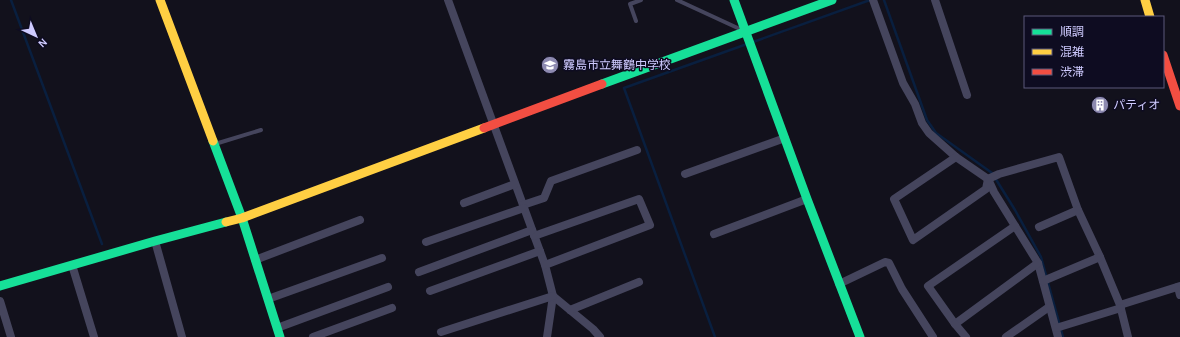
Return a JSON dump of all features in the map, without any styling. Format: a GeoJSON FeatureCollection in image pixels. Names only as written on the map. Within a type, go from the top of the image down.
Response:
{"type":"FeatureCollection","features":[{"type":"Feature","properties":{"kind":"street"},"geometry":{"type":"LineString","coordinates":[[160,0],[242,218],[278,333],[388,287]]}},
{"type":"Feature","properties":{"kind":"street"},"geometry":{"type":"LineString","coordinates":[[448,0],[545,265],[554,296],[548,337]]}},
{"type":"Feature","properties":{"kind":"street"},"geometry":{"type":"LineString","coordinates":[[734,0],[807,199],[860,337]]}},
{"type":"Feature","properties":{"kind":"street"},"geometry":{"type":"LineString","coordinates":[[0,286],[155,241],[242,218],[832,0]]}},
{"type":"Feature","properties":{"kind":"street"},"geometry":{"type":"LineString","coordinates":[[873,0],[903,83],[915,104],[928,134],[956,157],[993,177]]}},
{"type":"Feature","properties":{"kind":"street"},"geometry":{"type":"LineString","coordinates":[[935,0],[967,95]]}},
{"type":"Feature","properties":{"kind":"street"},"geometry":{"type":"LineString","coordinates":[[1145,0],[1150,16]]}},
{"type":"Feature","properties":{"kind":"street"},"geometry":{"type":"LineString","coordinates":[[1164,58],[1180,106]]}},
{"type":"Feature","properties":{"kind":"street"},"geometry":{"type":"LineString","coordinates":[[686,174],[785,138]]}},
{"type":"Feature","properties":{"kind":"street"},"geometry":{"type":"LineString","coordinates":[[426,242],[524,207],[544,198],[551,181],[637,150]]}},
{"type":"Feature","properties":{"kind":"street"},"geometry":{"type":"LineString","coordinates":[[956,157],[894,199],[913,240],[986,189],[993,177],[1059,157],[1078,210],[1121,307],[1128,337]]}},
{"type":"Feature","properties":{"kind":"street"},"geometry":{"type":"LineString","coordinates":[[993,177],[994,192],[1047,279],[1049,307],[1060,327],[1058,337]]}},
{"type":"Feature","properties":{"kind":"street"},"geometry":{"type":"LineString","coordinates":[[464,203],[515,184]]}},
{"type":"Feature","properties":{"kind":"street"},"geometry":{"type":"LineString","coordinates":[[420,272],[533,233],[639,199],[650,225],[545,265]]}},
{"type":"Feature","properties":{"kind":"street"},"geometry":{"type":"LineString","coordinates":[[714,234],[807,199]]}},
{"type":"Feature","properties":{"kind":"street"},"geometry":{"type":"LineString","coordinates":[[1039,227],[1078,210]]}},
{"type":"Feature","properties":{"kind":"street"},"geometry":{"type":"LineString","coordinates":[[255,260],[360,220]]}},
{"type":"Feature","properties":{"kind":"street"},"geometry":{"type":"LineString","coordinates":[[966,337],[954,324],[928,286],[1014,226]]}},
{"type":"Feature","properties":{"kind":"street"},"geometry":{"type":"LineString","coordinates":[[155,241],[182,337]]}},
{"type":"Feature","properties":{"kind":"street"},"geometry":{"type":"LineString","coordinates":[[430,291],[540,252]]}},
{"type":"Feature","properties":{"kind":"street"},"geometry":{"type":"LineString","coordinates":[[1047,279],[1100,257]]}},
{"type":"Feature","properties":{"kind":"street"},"geometry":{"type":"LineString","coordinates":[[268,299],[382,258]]}},
{"type":"Feature","properties":{"kind":"street"},"geometry":{"type":"LineString","coordinates":[[839,284],[885,262],[889,263],[906,296],[933,337]]}},
{"type":"Feature","properties":{"kind":"street"},"geometry":{"type":"LineString","coordinates":[[954,324],[1038,263]]}},
{"type":"Feature","properties":{"kind":"street"},"geometry":{"type":"LineString","coordinates":[[72,265],[94,337]]}},
{"type":"Feature","properties":{"kind":"street"},"geometry":{"type":"LineString","coordinates":[[570,310],[639,282]]}},
{"type":"Feature","properties":{"kind":"street"},"geometry":{"type":"LineString","coordinates":[[1060,327],[1179,289]]}},
{"type":"Feature","properties":{"kind":"street"},"geometry":{"type":"LineString","coordinates":[[554,296],[600,337]]}},
{"type":"Feature","properties":{"kind":"street"},"geometry":{"type":"LineString","coordinates":[[441,332],[554,296]]}},
{"type":"Feature","properties":{"kind":"street"},"geometry":{"type":"LineString","coordinates":[[0,301],[11,337]]}},
{"type":"Feature","properties":{"kind":"street"},"geometry":{"type":"LineString","coordinates":[[1006,337],[1049,307]]}},
{"type":"Feature","properties":{"kind":"street"},"geometry":{"type":"LineString","coordinates":[[313,337],[392,308]]}},
{"type":"Feature","properties":{"kind":"lane"},"geometry":{"type":"LineString","coordinates":[[636,21],[630,4],[641,0]]}},
{"type":"Feature","properties":{"kind":"lane"},"geometry":{"type":"LineString","coordinates":[[677,0],[746,32]]}},
{"type":"Feature","properties":{"kind":"lane"},"geometry":{"type":"LineString","coordinates":[[214,144],[261,130]]}},
{"type":"Feature","properties":{"kind":"waterway"},"geometry":{"type":"LineString","coordinates":[[11,0],[102,244]]}},
{"type":"Feature","properties":{"kind":"waterway"},"geometry":{"type":"LineString","coordinates":[[753,42],[870,0]]}},
{"type":"Feature","properties":{"kind":"waterway"},"geometry":{"type":"LineString","coordinates":[[884,0],[927,120],[936,133],[992,173],[1015,210],[1041,257],[1063,337]]}},
{"type":"Feature","properties":{"kind":"waterway"},"geometry":{"type":"LineString","coordinates":[[715,337],[624,88],[747,44]]}},
{"type":"Feature","properties":{"kind":"traffic: fast"},"geometry":{"type":"LineString","coordinates":[[734,0],[807,199],[860,337]]}},
{"type":"Feature","properties":{"kind":"traffic: fast"},"geometry":{"type":"LineString","coordinates":[[602,84],[832,0]]}},
{"type":"Feature","properties":{"kind":"traffic: fast"},"geometry":{"type":"LineString","coordinates":[[213,141],[242,218],[280,337]]}},
{"type":"Feature","properties":{"kind":"traffic: fast"},"geometry":{"type":"LineString","coordinates":[[0,286],[226,222]]}},
{"type":"Feature","properties":{"kind":"traffic: slow"},"geometry":{"type":"LineString","coordinates":[[160,0],[213,141]]}},
{"type":"Feature","properties":{"kind":"traffic: slow"},"geometry":{"type":"LineString","coordinates":[[1145,0],[1150,16]]}},
{"type":"Feature","properties":{"kind":"traffic: slow"},"geometry":{"type":"LineString","coordinates":[[226,222],[242,218],[484,128]]}},
{"type":"Feature","properties":{"kind":"traffic: jam"},"geometry":{"type":"LineString","coordinates":[[1164,58],[1180,106]]}},
{"type":"Feature","properties":{"kind":"traffic: jam"},"geometry":{"type":"LineString","coordinates":[[484,128],[602,84]]}},
{"type":"Feature","properties":{"kind":"place","name":"霧島市立舞鶴中学校"},"geometry":{"type":"Point","coordinates":[550,65]}},
{"type":"Feature","properties":{"kind":"place","name":"パティオ"},"geometry":{"type":"Point","coordinates":[1100,105]}}]}
